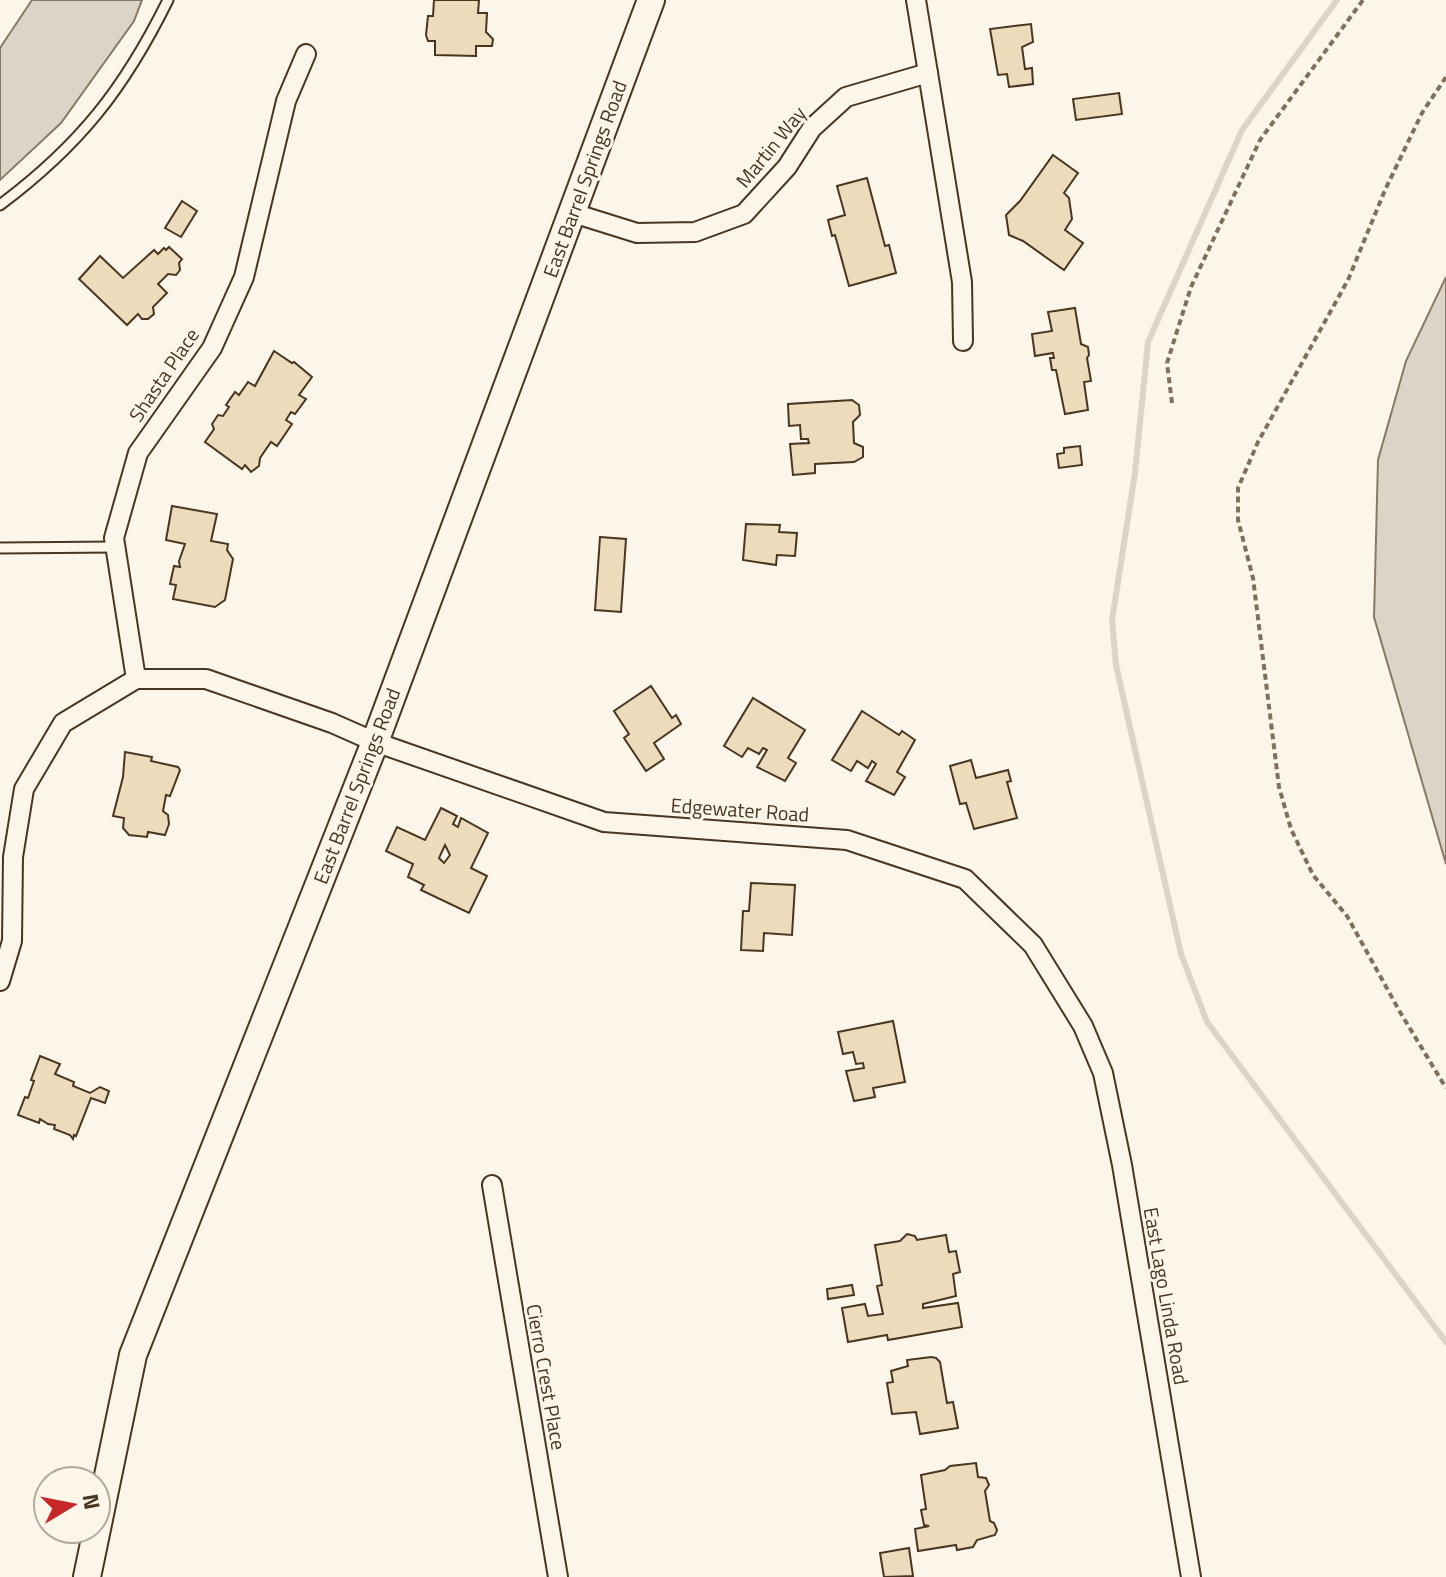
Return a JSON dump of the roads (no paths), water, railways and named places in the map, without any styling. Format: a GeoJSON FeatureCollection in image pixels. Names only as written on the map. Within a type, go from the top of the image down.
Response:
{"type":"FeatureCollection","features":[{"type":"Feature","properties":{"kind":"street","name":"East Barrel Springs Road"},"geometry":{"type":"LineString","coordinates":[[87,1577],[133,1355],[375,742],[651,0]]}},
{"type":"Feature","properties":{"kind":"street"},"geometry":{"type":"LineString","coordinates":[[916,0],[962,282],[963,341]]}},
{"type":"Feature","properties":{"kind":"street","name":"Shasta Place"},"geometry":{"type":"LineString","coordinates":[[136,679],[114,538],[138,453],[212,348],[244,277],[286,101],[306,54]]}},
{"type":"Feature","properties":{"kind":"street","name":"Martin Way"},"geometry":{"type":"LineString","coordinates":[[573,213],[637,233],[695,232],[744,214],[787,167],[812,128],[846,97],[928,73]]}},
{"type":"Feature","properties":{"kind":"street"},"geometry":{"type":"LineString","coordinates":[[0,981],[12,941],[13,857],[24,789],[63,723],[136,679]]}},
{"type":"Feature","properties":{"kind":"street","name":"Edgewater Road"},"geometry":{"type":"LineString","coordinates":[[136,679],[206,679],[604,822],[847,840],[965,879],[1033,945],[1083,1026]]}},
{"type":"Feature","properties":{"kind":"street","name":"East Lago Linda Road"},"geometry":{"type":"LineString","coordinates":[[1083,1026],[1103,1073],[1122,1165],[1191,1577]]}},
{"type":"Feature","properties":{"kind":"street","name":"Cierro Crest Place"},"geometry":{"type":"LineString","coordinates":[[492,1185],[558,1577]]}},
{"type":"Feature","properties":{"kind":"lane"},"geometry":{"type":"LineString","coordinates":[[0,205],[49,167],[88,126],[121,85],[168,0]]}},
{"type":"Feature","properties":{"kind":"lane"},"geometry":{"type":"LineString","coordinates":[[0,548],[115,547]]}},
{"type":"Feature","properties":{"kind":"waterway"},"geometry":{"type":"LineString","coordinates":[[1337,0],[1242,130],[1148,342],[1135,473],[1112,620],[1116,665],[1181,954],[1207,1022],[1446,1342]]}}]}
